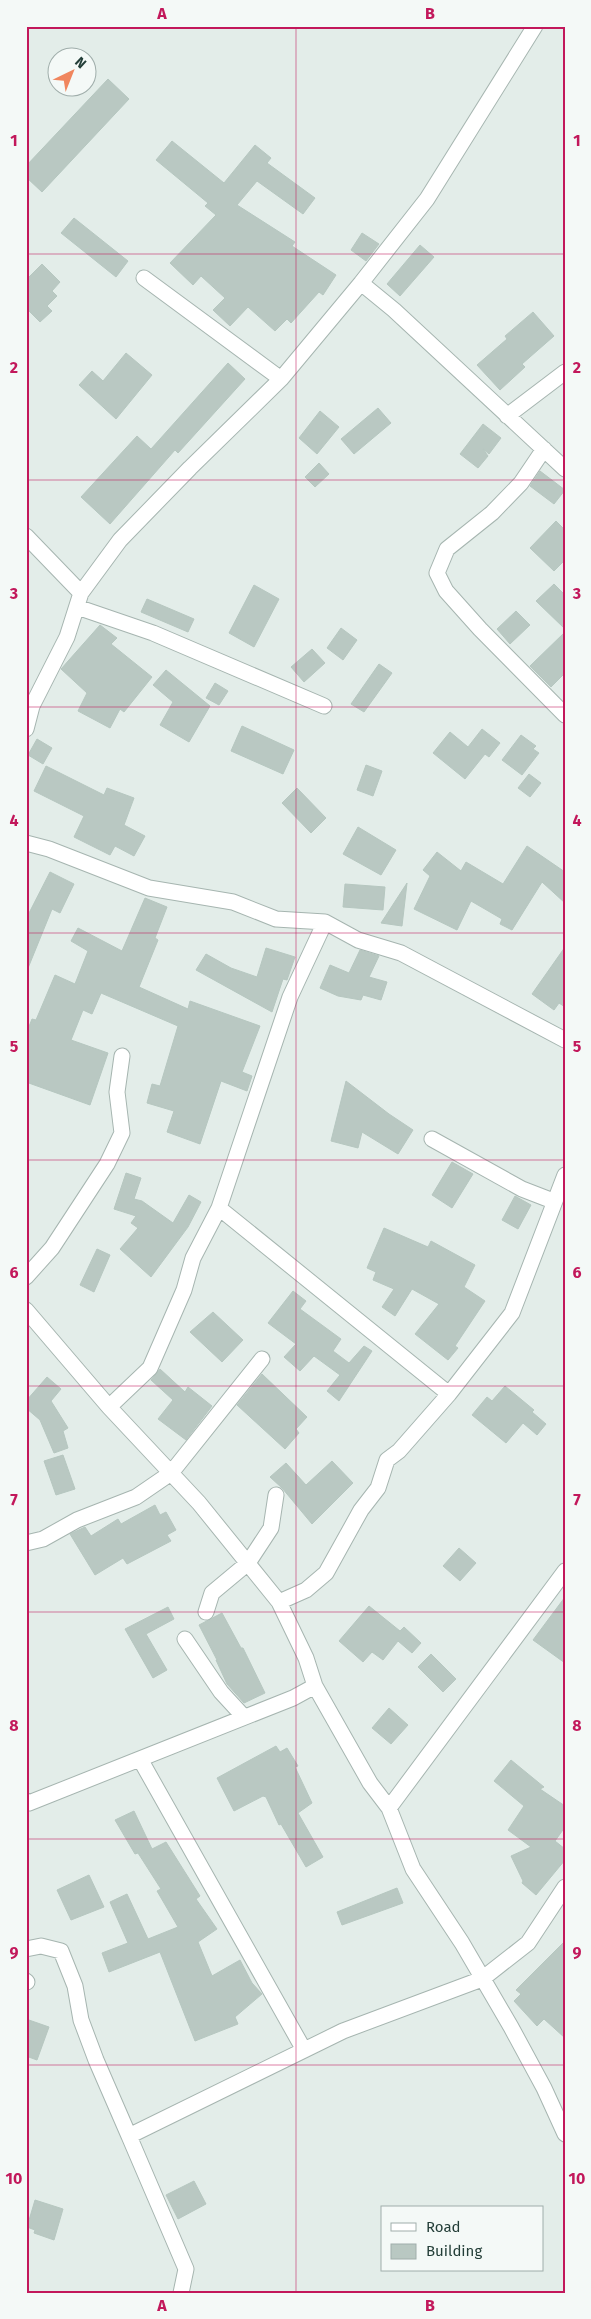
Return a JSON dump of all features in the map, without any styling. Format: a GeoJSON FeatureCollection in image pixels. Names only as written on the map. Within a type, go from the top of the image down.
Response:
{"type":"FeatureCollection","features":[{"type":"Feature","properties":{"kind":"street"},"geometry":{"type":"LineString","coordinates":[[26,729],[32,706],[67,637],[79,600],[126,534],[281,379],[361,284],[426,199],[535,26]]}},
{"type":"Feature","properties":{"kind":"street"},"geometry":{"type":"LineString","coordinates":[[144,278],[281,379]]}},
{"type":"Feature","properties":{"kind":"street"},"geometry":{"type":"LineString","coordinates":[[361,284],[394,310],[565,469]]}},
{"type":"Feature","properties":{"kind":"street"},"geometry":{"type":"LineString","coordinates":[[507,416],[565,372]]}},
{"type":"Feature","properties":{"kind":"street"},"geometry":{"type":"LineString","coordinates":[[544,449],[521,483],[492,512],[447,549],[436,572],[446,590],[480,628],[565,715]]}},
{"type":"Feature","properties":{"kind":"street"},"geometry":{"type":"LineString","coordinates":[[26,536],[79,600],[324,706]]}},
{"type":"Feature","properties":{"kind":"street"},"geometry":{"type":"LineString","coordinates":[[26,843],[57,852],[149,888],[233,902],[276,919],[325,922],[358,940],[401,953],[565,1040]]}},
{"type":"Feature","properties":{"kind":"street"},"geometry":{"type":"LineString","coordinates":[[109,1407],[150,1368],[184,1290],[193,1258],[220,1208],[290,997],[325,922]]}},
{"type":"Feature","properties":{"kind":"street"},"geometry":{"type":"LineString","coordinates":[[26,1277],[52,1248],[107,1164],[122,1133],[116,1092],[122,1056]]}},
{"type":"Feature","properties":{"kind":"street"},"geometry":{"type":"LineString","coordinates":[[432,1139],[522,1189],[553,1201]]}},
{"type":"Feature","properties":{"kind":"street"},"geometry":{"type":"LineString","coordinates":[[279,1602],[306,1590],[326,1573],[361,1510],[378,1488],[387,1460],[399,1451],[449,1394],[512,1313],[553,1201],[565,1175]]}},
{"type":"Feature","properties":{"kind":"street"},"geometry":{"type":"LineString","coordinates":[[220,1208],[449,1394]]}},
{"type":"Feature","properties":{"kind":"street"},"geometry":{"type":"LineString","coordinates":[[26,1310],[109,1407],[209,1514],[279,1602],[306,1658],[315,1686],[370,1783],[389,1808],[413,1869],[462,1943],[544,2088],[565,2134]]}},
{"type":"Feature","properties":{"kind":"street"},"geometry":{"type":"LineString","coordinates":[[26,1542],[43,1539],[77,1520],[136,1497],[172,1473],[262,1359]]}},
{"type":"Feature","properties":{"kind":"street"},"geometry":{"type":"LineString","coordinates":[[206,1612],[212,1593],[248,1563],[271,1528],[276,1494]]}},
{"type":"Feature","properties":{"kind":"street"},"geometry":{"type":"LineString","coordinates":[[389,1808],[564,1575]]}},
{"type":"Feature","properties":{"kind":"street"},"geometry":{"type":"LineString","coordinates":[[185,1639],[222,1692],[244,1717]]}},
{"type":"Feature","properties":{"kind":"street"},"geometry":{"type":"LineString","coordinates":[[26,1801],[29,1803],[140,1759],[315,1686]]}},
{"type":"Feature","properties":{"kind":"street"},"geometry":{"type":"LineString","coordinates":[[140,1759],[304,2050]]}},
{"type":"Feature","properties":{"kind":"street"},"geometry":{"type":"LineString","coordinates":[[129,2136],[342,2032],[482,1979],[528,1943],[565,1887]]}},
{"type":"Feature","properties":{"kind":"street"},"geometry":{"type":"LineString","coordinates":[[26,1949],[41,1946],[61,1951],[74,1986],[81,2020],[96,2060],[186,2269],[181,2293]]}},
{"type":"Feature","properties":{"kind":"building"},"geometry":{"type":"Polygon","coordinates":[[[108,79],[129,99],[42,192],[26,177],[26,166],[90,98],[98,98],[98,90],[108,79]]]}},
{"type":"Feature","properties":{"kind":"building"},"geometry":{"type":"Polygon","coordinates":[[[172,141],[224,183],[255,145],[271,158],[267,163],[315,198],[303,214],[257,181],[237,205],[295,242],[292,246],[336,275],[323,295],[319,292],[291,323],[287,319],[275,331],[248,307],[230,326],[213,310],[225,298],[201,276],[193,285],[170,263],[216,215],[205,206],[208,203],[156,160],[172,141]]]}},
{"type":"Feature","properties":{"kind":"building"},"geometry":{"type":"Polygon","coordinates":[[[74,218],[128,261],[116,277],[61,233],[74,218]]]}},
{"type":"Feature","properties":{"kind":"building"},"geometry":{"type":"Polygon","coordinates":[[[362,233],[379,244],[366,261],[351,250],[362,233]]]}},
{"type":"Feature","properties":{"kind":"building"},"geometry":{"type":"Polygon","coordinates":[[[420,245],[434,257],[400,296],[387,284],[420,245]]]}},
{"type":"Feature","properties":{"kind":"building"},"geometry":{"type":"Polygon","coordinates":[[[42,264],[60,282],[52,291],[57,296],[47,306],[52,311],[40,322],[26,308],[26,280],[42,264]]]}},
{"type":"Feature","properties":{"kind":"building"},"geometry":{"type":"Polygon","coordinates":[[[533,312],[554,336],[522,364],[525,367],[500,390],[477,365],[507,339],[505,336],[533,312]]]}},
{"type":"Feature","properties":{"kind":"building"},"geometry":{"type":"Polygon","coordinates":[[[126,353],[152,375],[116,419],[79,385],[92,371],[103,381],[126,353]]]}},
{"type":"Feature","properties":{"kind":"building"},"geometry":{"type":"Polygon","coordinates":[[[228,363],[245,379],[178,453],[175,450],[110,524],[81,497],[137,436],[151,449],[228,363]]]}},
{"type":"Feature","properties":{"kind":"building"},"geometry":{"type":"Polygon","coordinates":[[[378,408],[391,423],[354,454],[341,439],[378,408]]]}},
{"type":"Feature","properties":{"kind":"building"},"geometry":{"type":"Polygon","coordinates":[[[320,411],[339,427],[317,454],[299,438],[320,411]]]}},
{"type":"Feature","properties":{"kind":"building"},"geometry":{"type":"Polygon","coordinates":[[[483,424],[501,438],[489,454],[483,449],[488,456],[478,468],[460,454],[483,424]]]}},
{"type":"Feature","properties":{"kind":"building"},"geometry":{"type":"Polygon","coordinates":[[[319,463],[329,474],[315,487],[305,477],[319,463]]]}},
{"type":"Feature","properties":{"kind":"building"},"geometry":{"type":"Polygon","coordinates":[[[540,471],[565,490],[554,504],[530,486],[540,471]]]}},
{"type":"Feature","properties":{"kind":"building"},"geometry":{"type":"Polygon","coordinates":[[[556,521],[565,530],[565,560],[554,571],[530,548],[556,521]]]}},
{"type":"Feature","properties":{"kind":"building"},"geometry":{"type":"Polygon","coordinates":[[[554,584],[565,595],[565,629],[536,601],[554,584]]]}},
{"type":"Feature","properties":{"kind":"building"},"geometry":{"type":"Polygon","coordinates":[[[254,585],[279,599],[254,647],[229,633],[254,585]]]}},
{"type":"Feature","properties":{"kind":"building"},"geometry":{"type":"Polygon","coordinates":[[[147,599],[194,619],[188,632],[141,612],[147,599]]]}},
{"type":"Feature","properties":{"kind":"building"},"geometry":{"type":"Polygon","coordinates":[[[516,611],[530,625],[510,644],[497,629],[516,611]]]}},
{"type":"Feature","properties":{"kind":"building"},"geometry":{"type":"Polygon","coordinates":[[[100,625],[117,638],[111,644],[152,677],[124,712],[120,709],[110,728],[78,711],[87,693],[61,669],[100,625]]]}},
{"type":"Feature","properties":{"kind":"building"},"geometry":{"type":"Polygon","coordinates":[[[341,628],[357,640],[343,660],[327,648],[341,628]]]}},
{"type":"Feature","properties":{"kind":"building"},"geometry":{"type":"Polygon","coordinates":[[[565,632],[565,673],[551,687],[530,666],[565,632]]]}},
{"type":"Feature","properties":{"kind":"building"},"geometry":{"type":"Polygon","coordinates":[[[312,649],[325,663],[304,682],[291,667],[312,649]]]}},
{"type":"Feature","properties":{"kind":"building"},"geometry":{"type":"Polygon","coordinates":[[[379,664],[392,673],[364,712],[351,704],[379,664]]]}},
{"type":"Feature","properties":{"kind":"building"},"geometry":{"type":"Polygon","coordinates":[[[166,670],[210,706],[189,742],[160,725],[173,702],[153,685],[166,670]]]}},
{"type":"Feature","properties":{"kind":"building"},"geometry":{"type":"Polygon","coordinates":[[[215,683],[228,691],[219,705],[206,698],[215,683]]]}},
{"type":"Feature","properties":{"kind":"building"},"geometry":{"type":"Polygon","coordinates":[[[242,726],[294,750],[283,774],[231,751],[242,726]]]}},
{"type":"Feature","properties":{"kind":"building"},"geometry":{"type":"Polygon","coordinates":[[[482,729],[500,743],[489,757],[485,754],[465,779],[433,753],[450,732],[468,747],[482,729]]]}},
{"type":"Feature","properties":{"kind":"building"},"geometry":{"type":"Polygon","coordinates":[[[521,735],[536,746],[533,749],[539,753],[522,775],[502,760],[521,735]]]}},
{"type":"Feature","properties":{"kind":"building"},"geometry":{"type":"Polygon","coordinates":[[[37,739],[52,748],[43,764],[28,755],[37,739]]]}},
{"type":"Feature","properties":{"kind":"building"},"geometry":{"type":"Polygon","coordinates":[[[366,765],[382,771],[373,796],[357,790],[366,765]]]}},
{"type":"Feature","properties":{"kind":"building"},"geometry":{"type":"Polygon","coordinates":[[[46,766],[104,795],[107,788],[134,798],[124,825],[145,836],[134,856],[115,846],[110,855],[74,837],[84,816],[34,791],[46,766]]]}},
{"type":"Feature","properties":{"kind":"building"},"geometry":{"type":"Polygon","coordinates":[[[529,774],[541,783],[530,797],[518,788],[529,774]]]}},
{"type":"Feature","properties":{"kind":"building"},"geometry":{"type":"Polygon","coordinates":[[[297,788],[326,818],[311,833],[282,803],[297,788]]]}},
{"type":"Feature","properties":{"kind":"building"},"geometry":{"type":"Polygon","coordinates":[[[358,827],[396,850],[381,875],[343,854],[358,827]]]}},
{"type":"Feature","properties":{"kind":"building"},"geometry":{"type":"Polygon","coordinates":[[[527,846],[565,872],[565,903],[542,882],[512,930],[500,924],[502,919],[471,901],[457,930],[414,909],[430,876],[423,870],[437,852],[461,871],[466,862],[503,884],[527,846]]]}},
{"type":"Feature","properties":{"kind":"building"},"geometry":{"type":"Polygon","coordinates":[[[50,872],[74,884],[60,913],[52,909],[26,973],[26,919],[50,872]]]}},
{"type":"Feature","properties":{"kind":"building"},"geometry":{"type":"Polygon","coordinates":[[[407,883],[402,926],[381,923],[407,883]]]}},
{"type":"Feature","properties":{"kind":"building"},"geometry":{"type":"Polygon","coordinates":[[[345,884],[385,887],[383,910],[343,907],[345,884]]]}},
{"type":"Feature","properties":{"kind":"building"},"geometry":{"type":"Polygon","coordinates":[[[145,898],[167,907],[155,938],[158,940],[139,987],[188,1009],[190,1001],[260,1026],[242,1072],[252,1076],[247,1091],[221,1081],[200,1144],[167,1132],[174,1111],[147,1103],[152,1084],[160,1086],[178,1026],[101,993],[92,1014],[83,1010],[71,1040],[108,1053],[90,1105],[26,1082],[26,1034],[32,1019],[36,1020],[55,975],[75,984],[88,951],[71,941],[78,928],[122,951],[145,898]]]}},
{"type":"Feature","properties":{"kind":"building"},"geometry":{"type":"Polygon","coordinates":[[[565,947],[565,1007],[559,1003],[554,1010],[532,994],[565,947]]]}},
{"type":"Feature","properties":{"kind":"building"},"geometry":{"type":"Polygon","coordinates":[[[266,948],[295,957],[287,980],[283,979],[272,1012],[196,970],[206,954],[231,968],[257,977],[266,948]]]}},
{"type":"Feature","properties":{"kind":"building"},"geometry":{"type":"Polygon","coordinates":[[[360,950],[379,956],[369,977],[387,982],[381,1000],[363,995],[361,1000],[338,996],[320,988],[330,965],[349,973],[360,950]]]}},
{"type":"Feature","properties":{"kind":"building"},"geometry":{"type":"Polygon","coordinates":[[[346,1081],[413,1130],[398,1154],[362,1132],[358,1148],[331,1141],[346,1081]]]}},
{"type":"Feature","properties":{"kind":"building"},"geometry":{"type":"Polygon","coordinates":[[[452,1162],[473,1174],[452,1208],[432,1195],[452,1162]]]}},
{"type":"Feature","properties":{"kind":"building"},"geometry":{"type":"Polygon","coordinates":[[[126,1173],[141,1178],[134,1199],[142,1201],[173,1223],[189,1195],[201,1202],[188,1227],[151,1277],[120,1249],[138,1228],[131,1223],[136,1216],[114,1209],[126,1173]]]}},
{"type":"Feature","properties":{"kind":"building"},"geometry":{"type":"Polygon","coordinates":[[[515,1196],[531,1205],[518,1229],[502,1220],[515,1196]]]}},
{"type":"Feature","properties":{"kind":"building"},"geometry":{"type":"Polygon","coordinates":[[[384,1228],[428,1247],[431,1241],[475,1265],[464,1287],[485,1301],[455,1346],[458,1348],[448,1360],[415,1334],[439,1304],[412,1289],[395,1316],[382,1307],[394,1289],[373,1280],[376,1272],[367,1268],[384,1228]]]}},
{"type":"Feature","properties":{"kind":"building"},"geometry":{"type":"Polygon","coordinates":[[[97,1249],[110,1255],[94,1292],[80,1285],[97,1249]]]}},
{"type":"Feature","properties":{"kind":"building"},"geometry":{"type":"Polygon","coordinates":[[[293,1291],[306,1301],[300,1309],[341,1339],[333,1351],[349,1363],[364,1346],[372,1351],[339,1401],[327,1391],[340,1375],[314,1356],[300,1371],[284,1357],[296,1344],[268,1323],[293,1291]]]}},
{"type":"Feature","properties":{"kind":"building"},"geometry":{"type":"Polygon","coordinates":[[[213,1312],[243,1340],[222,1362],[190,1332],[213,1312]]]}},
{"type":"Feature","properties":{"kind":"building"},"geometry":{"type":"Polygon","coordinates":[[[160,1369],[185,1392],[188,1387],[212,1406],[186,1440],[158,1419],[173,1400],[151,1380],[160,1369]]]}},
{"type":"Feature","properties":{"kind":"building"},"geometry":{"type":"Polygon","coordinates":[[[262,1374],[307,1417],[296,1429],[299,1433],[285,1449],[237,1405],[262,1374]]]}},
{"type":"Feature","properties":{"kind":"building"},"geometry":{"type":"Polygon","coordinates":[[[47,1377],[61,1389],[51,1401],[68,1428],[63,1431],[68,1448],[54,1453],[40,1420],[26,1408],[26,1401],[47,1377]]]}},
{"type":"Feature","properties":{"kind":"building"},"geometry":{"type":"Polygon","coordinates":[[[505,1386],[534,1410],[532,1412],[546,1424],[537,1435],[523,1423],[506,1443],[472,1415],[487,1397],[492,1401],[505,1386]]]}},
{"type":"Feature","properties":{"kind":"building"},"geometry":{"type":"Polygon","coordinates":[[[63,1455],[75,1489],[56,1495],[44,1461],[63,1455]]]}},
{"type":"Feature","properties":{"kind":"building"},"geometry":{"type":"Polygon","coordinates":[[[332,1461],[353,1483],[312,1524],[282,1488],[270,1477],[286,1463],[306,1485],[332,1461]]]}},
{"type":"Feature","properties":{"kind":"building"},"geometry":{"type":"Polygon","coordinates":[[[155,1505],[160,1515],[166,1512],[176,1530],[167,1535],[171,1541],[127,1564],[123,1558],[95,1575],[70,1534],[85,1527],[91,1536],[118,1519],[121,1524],[155,1505]]]}},
{"type":"Feature","properties":{"kind":"building"},"geometry":{"type":"Polygon","coordinates":[[[459,1548],[476,1563],[460,1581],[443,1566],[459,1548]]]}},
{"type":"Feature","properties":{"kind":"building"},"geometry":{"type":"Polygon","coordinates":[[[565,1597],[565,1663],[533,1640],[565,1597]]]}},
{"type":"Feature","properties":{"kind":"building"},"geometry":{"type":"Polygon","coordinates":[[[369,1606],[400,1631],[404,1627],[421,1643],[412,1653],[398,1641],[383,1660],[372,1652],[363,1662],[339,1641],[369,1606]]]}},
{"type":"Feature","properties":{"kind":"building"},"geometry":{"type":"Polygon","coordinates":[[[168,1607],[174,1619],[146,1634],[167,1670],[153,1678],[125,1629],[168,1607]]]}},
{"type":"Feature","properties":{"kind":"building"},"geometry":{"type":"Polygon","coordinates":[[[222,1613],[241,1648],[243,1648],[265,1693],[244,1703],[227,1684],[199,1625],[222,1613]]]}},
{"type":"Feature","properties":{"kind":"building"},"geometry":{"type":"Polygon","coordinates":[[[431,1654],[456,1679],[443,1692],[418,1667],[431,1654]]]}},
{"type":"Feature","properties":{"kind":"building"},"geometry":{"type":"Polygon","coordinates":[[[389,1708],[408,1725],[391,1744],[372,1728],[389,1708]]]}},
{"type":"Feature","properties":{"kind":"building"},"geometry":{"type":"Polygon","coordinates":[[[276,1746],[280,1752],[287,1748],[298,1766],[295,1767],[312,1803],[298,1813],[323,1857],[306,1867],[281,1824],[279,1825],[266,1797],[263,1796],[234,1811],[217,1778],[276,1746]]]}},
{"type":"Feature","properties":{"kind":"building"},"geometry":{"type":"Polygon","coordinates":[[[511,1760],[544,1787],[540,1789],[565,1806],[565,1827],[555,1841],[565,1849],[565,1860],[536,1895],[522,1883],[523,1881],[511,1856],[531,1847],[508,1830],[524,1806],[494,1781],[511,1760]]]}},
{"type":"Feature","properties":{"kind":"building"},"geometry":{"type":"Polygon","coordinates":[[[134,1811],[152,1849],[166,1842],[200,1896],[196,1899],[217,1929],[198,1942],[212,1976],[240,1960],[252,1983],[262,1994],[235,2017],[238,2024],[195,2041],[160,1952],[109,1972],[102,1953],[128,1943],[110,1902],[127,1894],[148,1939],[178,1927],[157,1891],[161,1889],[138,1853],[135,1854],[115,1820],[134,1811]]]}},
{"type":"Feature","properties":{"kind":"building"},"geometry":{"type":"Polygon","coordinates":[[[89,1875],[104,1907],[71,1920],[57,1890],[89,1875]]]}},
{"type":"Feature","properties":{"kind":"building"},"geometry":{"type":"Polygon","coordinates":[[[397,1888],[403,1903],[342,1925],[337,1912],[397,1888]]]}},
{"type":"Feature","properties":{"kind":"building"},"geometry":{"type":"Polygon","coordinates":[[[565,1941],[565,2038],[544,2019],[537,2026],[514,2001],[521,1994],[516,1990],[565,1941]]]}},
{"type":"Feature","properties":{"kind":"building"},"geometry":{"type":"Polygon","coordinates":[[[26,2019],[49,2027],[37,2060],[26,2056],[26,2019]]]}},
{"type":"Feature","properties":{"kind":"building"},"geometry":{"type":"Polygon","coordinates":[[[194,2181],[206,2204],[178,2219],[166,2195],[194,2181]]]}},
{"type":"Feature","properties":{"kind":"building"},"geometry":{"type":"Polygon","coordinates":[[[35,2200],[63,2209],[54,2240],[34,2233],[35,2230],[27,2227],[35,2200]]]}}]}
